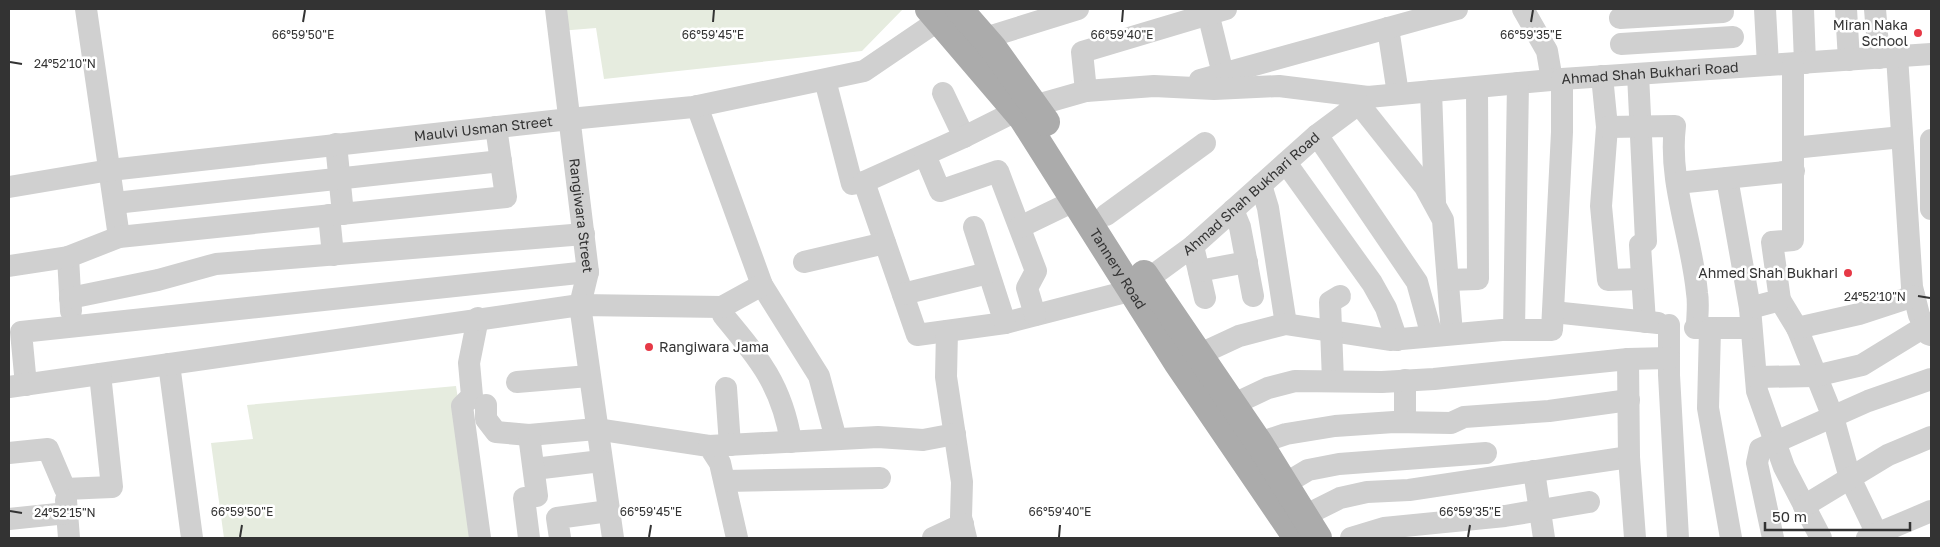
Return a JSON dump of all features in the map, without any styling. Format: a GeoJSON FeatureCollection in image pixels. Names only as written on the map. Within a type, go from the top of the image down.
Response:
{"type":"FeatureCollection","features":[{"type":"Feature","properties":{"kind":"main road","name":"Tannery Road"},"geometry":{"type":"LineString","coordinates":[[942,13],[985,38],[1076,200],[1140,285],[1198,355],[1258,442],[1283,485],[1306,531]]}},
{"type":"Feature","properties":{"kind":"main road","name":"Tannery Road"},"geometry":{"type":"LineString","coordinates":[[942,13],[1025,108],[1106,214],[1177,362],[1306,531]]}},
{"type":"Feature","properties":{"kind":"street"},"geometry":{"type":"LineString","coordinates":[[86,9],[120,237]]}},
{"type":"Feature","properties":{"kind":"street","name":"Rangiwara Street"},"geometry":{"type":"LineString","coordinates":[[556,9],[588,272],[580,305],[596,429],[613,538]]}},
{"type":"Feature","properties":{"kind":"street"},"geometry":{"type":"LineString","coordinates":[[985,38],[1078,9]]}},
{"type":"Feature","properties":{"kind":"street"},"geometry":{"type":"LineString","coordinates":[[1176,87],[1457,9]]}},
{"type":"Feature","properties":{"kind":"street"},"geometry":{"type":"LineString","coordinates":[[1198,355],[1239,336],[1285,324],[1397,340],[1514,330],[1552,330],[1562,132],[1557,80],[1547,52],[1523,9]]}},
{"type":"Feature","properties":{"kind":"street"},"geometry":{"type":"LineString","coordinates":[[1765,9],[1768,65]]}},
{"type":"Feature","properties":{"kind":"street"},"geometry":{"type":"LineString","coordinates":[[1739,245],[1793,240],[1794,148],[1802,9]]}},
{"type":"Feature","properties":{"kind":"street"},"geometry":{"type":"LineString","coordinates":[[1846,9],[1849,60]]}},
{"type":"Feature","properties":{"kind":"street"},"geometry":{"type":"LineString","coordinates":[[1756,377],[1815,376],[1862,365],[1928,331],[1914,296],[1902,137],[1888,57],[1875,9]]}},
{"type":"Feature","properties":{"kind":"street"},"geometry":{"type":"LineString","coordinates":[[1642,279],[1608,280],[1601,206],[1607,127],[1620,75],[1620,13],[1723,10],[1732,16],[1734,67]]}},
{"type":"Feature","properties":{"kind":"street"},"geometry":{"type":"LineString","coordinates":[[1086,92],[1082,52],[1217,11],[1223,74]]}},
{"type":"Feature","properties":{"kind":"street","name":"Maulvi Usman Street"},"geometry":{"type":"LineString","coordinates":[[9,187],[110,170],[570,118],[697,106],[864,71],[942,13]]}},
{"type":"Feature","properties":{"kind":"street"},"geometry":{"type":"LineString","coordinates":[[1388,28],[1398,94]]}},
{"type":"Feature","properties":{"kind":"street"},"geometry":{"type":"LineString","coordinates":[[1620,44],[1734,37]]}},
{"type":"Feature","properties":{"kind":"street","name":"Ahmad Shah Bukhari Road"},"geometry":{"type":"LineString","coordinates":[[864,182],[1025,108],[1086,92],[1154,86],[1214,88],[1279,86],[1364,100],[1398,94],[1518,83],[1931,54]]}},
{"type":"Feature","properties":{"kind":"street"},"geometry":{"type":"LineString","coordinates":[[1620,75],[1641,127],[1646,241],[1640,245],[1645,322]]}},
{"type":"Feature","properties":{"kind":"street"},"geometry":{"type":"LineString","coordinates":[[825,80],[852,184],[864,182],[917,335],[1005,323],[1140,285]]}},
{"type":"Feature","properties":{"kind":"street"},"geometry":{"type":"LineString","coordinates":[[1514,330],[1518,83]]}},
{"type":"Feature","properties":{"kind":"street"},"geometry":{"type":"LineString","coordinates":[[1448,280],[1478,279],[1477,87]]}},
{"type":"Feature","properties":{"kind":"street"},"geometry":{"type":"LineString","coordinates":[[1430,91],[1436,206]]}},
{"type":"Feature","properties":{"kind":"street"},"geometry":{"type":"LineString","coordinates":[[943,93],[964,137]]}},
{"type":"Feature","properties":{"kind":"street"},"geometry":{"type":"LineString","coordinates":[[1364,100],[1425,187],[1443,220],[1448,280],[1442,335]]}},
{"type":"Feature","properties":{"kind":"street","name":"Ahmad Shah Bukhari Road"},"geometry":{"type":"LineString","coordinates":[[1140,285],[1193,246],[1317,135],[1364,100]]}},
{"type":"Feature","properties":{"kind":"street"},"geometry":{"type":"LineString","coordinates":[[697,106],[762,285],[819,376],[836,439]]}},
{"type":"Feature","properties":{"kind":"street"},"geometry":{"type":"LineString","coordinates":[[1607,127],[1675,126],[1673,138],[1678,182],[1704,328],[1708,408],[1731,538]]}},
{"type":"Feature","properties":{"kind":"street"},"geometry":{"type":"LineString","coordinates":[[9,266],[68,257],[120,237],[506,197],[496,127]]}},
{"type":"Feature","properties":{"kind":"street"},"geometry":{"type":"LineString","coordinates":[[1317,135],[1417,282],[1442,335]]}},
{"type":"Feature","properties":{"kind":"street"},"geometry":{"type":"LineString","coordinates":[[1794,148],[1902,137]]}},
{"type":"Feature","properties":{"kind":"street"},"geometry":{"type":"LineString","coordinates":[[1931,140],[1931,209]]}},
{"type":"Feature","properties":{"kind":"street"},"geometry":{"type":"LineString","coordinates":[[1106,214],[1205,143]]}},
{"type":"Feature","properties":{"kind":"street"},"geometry":{"type":"LineString","coordinates":[[333,255],[339,178],[336,144]]}},
{"type":"Feature","properties":{"kind":"street"},"geometry":{"type":"LineString","coordinates":[[925,155],[940,191],[998,172],[1036,271],[1027,288],[1034,315]]}},
{"type":"Feature","properties":{"kind":"street"},"geometry":{"type":"LineString","coordinates":[[115,203],[501,161]]}},
{"type":"Feature","properties":{"kind":"street"},"geometry":{"type":"LineString","coordinates":[[1286,163],[1372,283],[1386,308],[1397,340]]}},
{"type":"Feature","properties":{"kind":"street"},"geometry":{"type":"LineString","coordinates":[[1678,182],[1794,171]]}},
{"type":"Feature","properties":{"kind":"street"},"geometry":{"type":"LineString","coordinates":[[1727,178],[1751,318],[1757,391],[1776,440],[1784,467],[1821,538]]}},
{"type":"Feature","properties":{"kind":"street"},"geometry":{"type":"LineString","coordinates":[[1261,185],[1268,208],[1285,318]]}},
{"type":"Feature","properties":{"kind":"street"},"geometry":{"type":"LineString","coordinates":[[1020,227],[1076,200]]}},
{"type":"Feature","properties":{"kind":"street"},"geometry":{"type":"LineString","coordinates":[[1233,210],[1240,227],[1253,296]]}},
{"type":"Feature","properties":{"kind":"street"},"geometry":{"type":"LineString","coordinates":[[974,227],[1005,323]]}},
{"type":"Feature","properties":{"kind":"street"},"geometry":{"type":"LineString","coordinates":[[70,298],[158,280],[216,264],[584,234]]}},
{"type":"Feature","properties":{"kind":"street"},"geometry":{"type":"LineString","coordinates":[[1772,242],[1780,300],[1797,328],[1833,417],[1850,478],[1872,536],[1931,511]]}},
{"type":"Feature","properties":{"kind":"street"},"geometry":{"type":"LineString","coordinates":[[804,262],[886,243]]}},
{"type":"Feature","properties":{"kind":"street"},"geometry":{"type":"LineString","coordinates":[[1193,246],[1205,298]]}},
{"type":"Feature","properties":{"kind":"street"},"geometry":{"type":"LineString","coordinates":[[68,257],[72,327]]}},
{"type":"Feature","properties":{"kind":"street"},"geometry":{"type":"LineString","coordinates":[[1199,271],[1247,262]]}},
{"type":"Feature","properties":{"kind":"street"},"geometry":{"type":"LineString","coordinates":[[588,272],[21,332],[17,386],[478,318],[580,305],[722,308],[762,285]]}},
{"type":"Feature","properties":{"kind":"street"},"geometry":{"type":"LineString","coordinates":[[903,294],[988,273]]}},
{"type":"Feature","properties":{"kind":"street"},"geometry":{"type":"LineString","coordinates":[[504,281],[507,314]]}},
{"type":"Feature","properties":{"kind":"street"},"geometry":{"type":"LineString","coordinates":[[1333,381],[1330,302],[1340,296]]}},
{"type":"Feature","properties":{"kind":"street"},"geometry":{"type":"LineString","coordinates":[[1797,328],[1859,314],[1914,296]]}},
{"type":"Feature","properties":{"kind":"street"},"geometry":{"type":"LineString","coordinates":[[1553,312],[1704,328],[1751,318],[1780,300]]}},
{"type":"Feature","properties":{"kind":"street"},"geometry":{"type":"LineString","coordinates":[[722,308],[723,315],[757,356],[779,393],[787,420],[790,442]]}},
{"type":"Feature","properties":{"kind":"street"},"geometry":{"type":"LineString","coordinates":[[478,318],[469,363],[472,396],[462,406],[480,538]]}},
{"type":"Feature","properties":{"kind":"street"},"geometry":{"type":"LineString","coordinates":[[1669,325],[1678,538]]}},
{"type":"Feature","properties":{"kind":"street"},"geometry":{"type":"LineString","coordinates":[[933,538],[964,531],[962,482],[946,377],[947,331]]}},
{"type":"Feature","properties":{"kind":"street"},"geometry":{"type":"LineString","coordinates":[[1232,405],[1268,388],[1295,381],[1405,380],[1628,359],[1669,358]]}},
{"type":"Feature","properties":{"kind":"street"},"geometry":{"type":"LineString","coordinates":[[1628,359],[1629,457],[1636,538]]}},
{"type":"Feature","properties":{"kind":"street"},"geometry":{"type":"LineString","coordinates":[[168,364],[192,538]]}},
{"type":"Feature","properties":{"kind":"street"},"geometry":{"type":"LineString","coordinates":[[65,489],[112,487],[100,374]]}},
{"type":"Feature","properties":{"kind":"street"},"geometry":{"type":"LineString","coordinates":[[517,382],[589,376]]}},
{"type":"Feature","properties":{"kind":"street"},"geometry":{"type":"LineString","coordinates":[[1773,538],[1757,463],[1760,449],[1776,440],[1931,379]]}},
{"type":"Feature","properties":{"kind":"street"},"geometry":{"type":"LineString","coordinates":[[1405,380],[1406,422]]}},
{"type":"Feature","properties":{"kind":"street"},"geometry":{"type":"LineString","coordinates":[[726,388],[720,463],[737,538]]}},
{"type":"Feature","properties":{"kind":"street"},"geometry":{"type":"LineString","coordinates":[[1258,442],[1286,434],[1335,426],[1406,422],[1451,422],[1464,417],[1549,411],[1629,400]]}},
{"type":"Feature","properties":{"kind":"street"},"geometry":{"type":"LineString","coordinates":[[486,405],[486,419],[496,432],[529,435],[596,429],[720,446],[878,437],[923,440],[955,434]]}},
{"type":"Feature","properties":{"kind":"street"},"geometry":{"type":"LineString","coordinates":[[529,435],[538,496],[524,498],[529,538]]}},
{"type":"Feature","properties":{"kind":"street"},"geometry":{"type":"LineString","coordinates":[[1804,506],[1888,455],[1931,437]]}},
{"type":"Feature","properties":{"kind":"street"},"geometry":{"type":"LineString","coordinates":[[9,453],[48,449],[65,489],[69,538]]}},
{"type":"Feature","properties":{"kind":"street"},"geometry":{"type":"LineString","coordinates":[[1283,485],[1308,470],[1339,464],[1486,453]]}},
{"type":"Feature","properties":{"kind":"street"},"geometry":{"type":"LineString","coordinates":[[1306,531],[1340,498],[1367,492],[1409,490],[1629,457]]}},
{"type":"Feature","properties":{"kind":"street"},"geometry":{"type":"LineString","coordinates":[[534,469],[601,461]]}},
{"type":"Feature","properties":{"kind":"street"},"geometry":{"type":"LineString","coordinates":[[1534,471],[1544,538]]}},
{"type":"Feature","properties":{"kind":"street"},"geometry":{"type":"LineString","coordinates":[[725,481],[880,478]]}},
{"type":"Feature","properties":{"kind":"street"},"geometry":{"type":"LineString","coordinates":[[1351,538],[1384,528],[1505,516],[1589,502]]}},
{"type":"Feature","properties":{"kind":"street"},"geometry":{"type":"LineString","coordinates":[[560,538],[557,518],[608,511]]}},
{"type":"Feature","properties":{"kind":"street"},"geometry":{"type":"LineString","coordinates":[[9,519],[67,513]]}},
{"type":"Feature","properties":{"kind":"shaded area"},"geometry":{"type":"Polygon","coordinates":[[[556,9],[903,9],[862,51],[604,79],[596,28],[559,31],[556,9]]]}},
{"type":"Feature","properties":{"kind":"shaded area"},"geometry":{"type":"Polygon","coordinates":[[[456,386],[479,538],[224,538],[211,443],[253,439],[247,405],[456,386]]]}},
{"type":"Feature","properties":{"kind":"place","name":"Miran Naka School"},"geometry":{"type":"Point","coordinates":[1918,33]}},
{"type":"Feature","properties":{"kind":"place","name":"Ahmed Shah Bukhari"},"geometry":{"type":"Point","coordinates":[1848,273]}},
{"type":"Feature","properties":{"kind":"place","name":"Rangiwara Jama"},"geometry":{"type":"Point","coordinates":[649,347]}}]}
